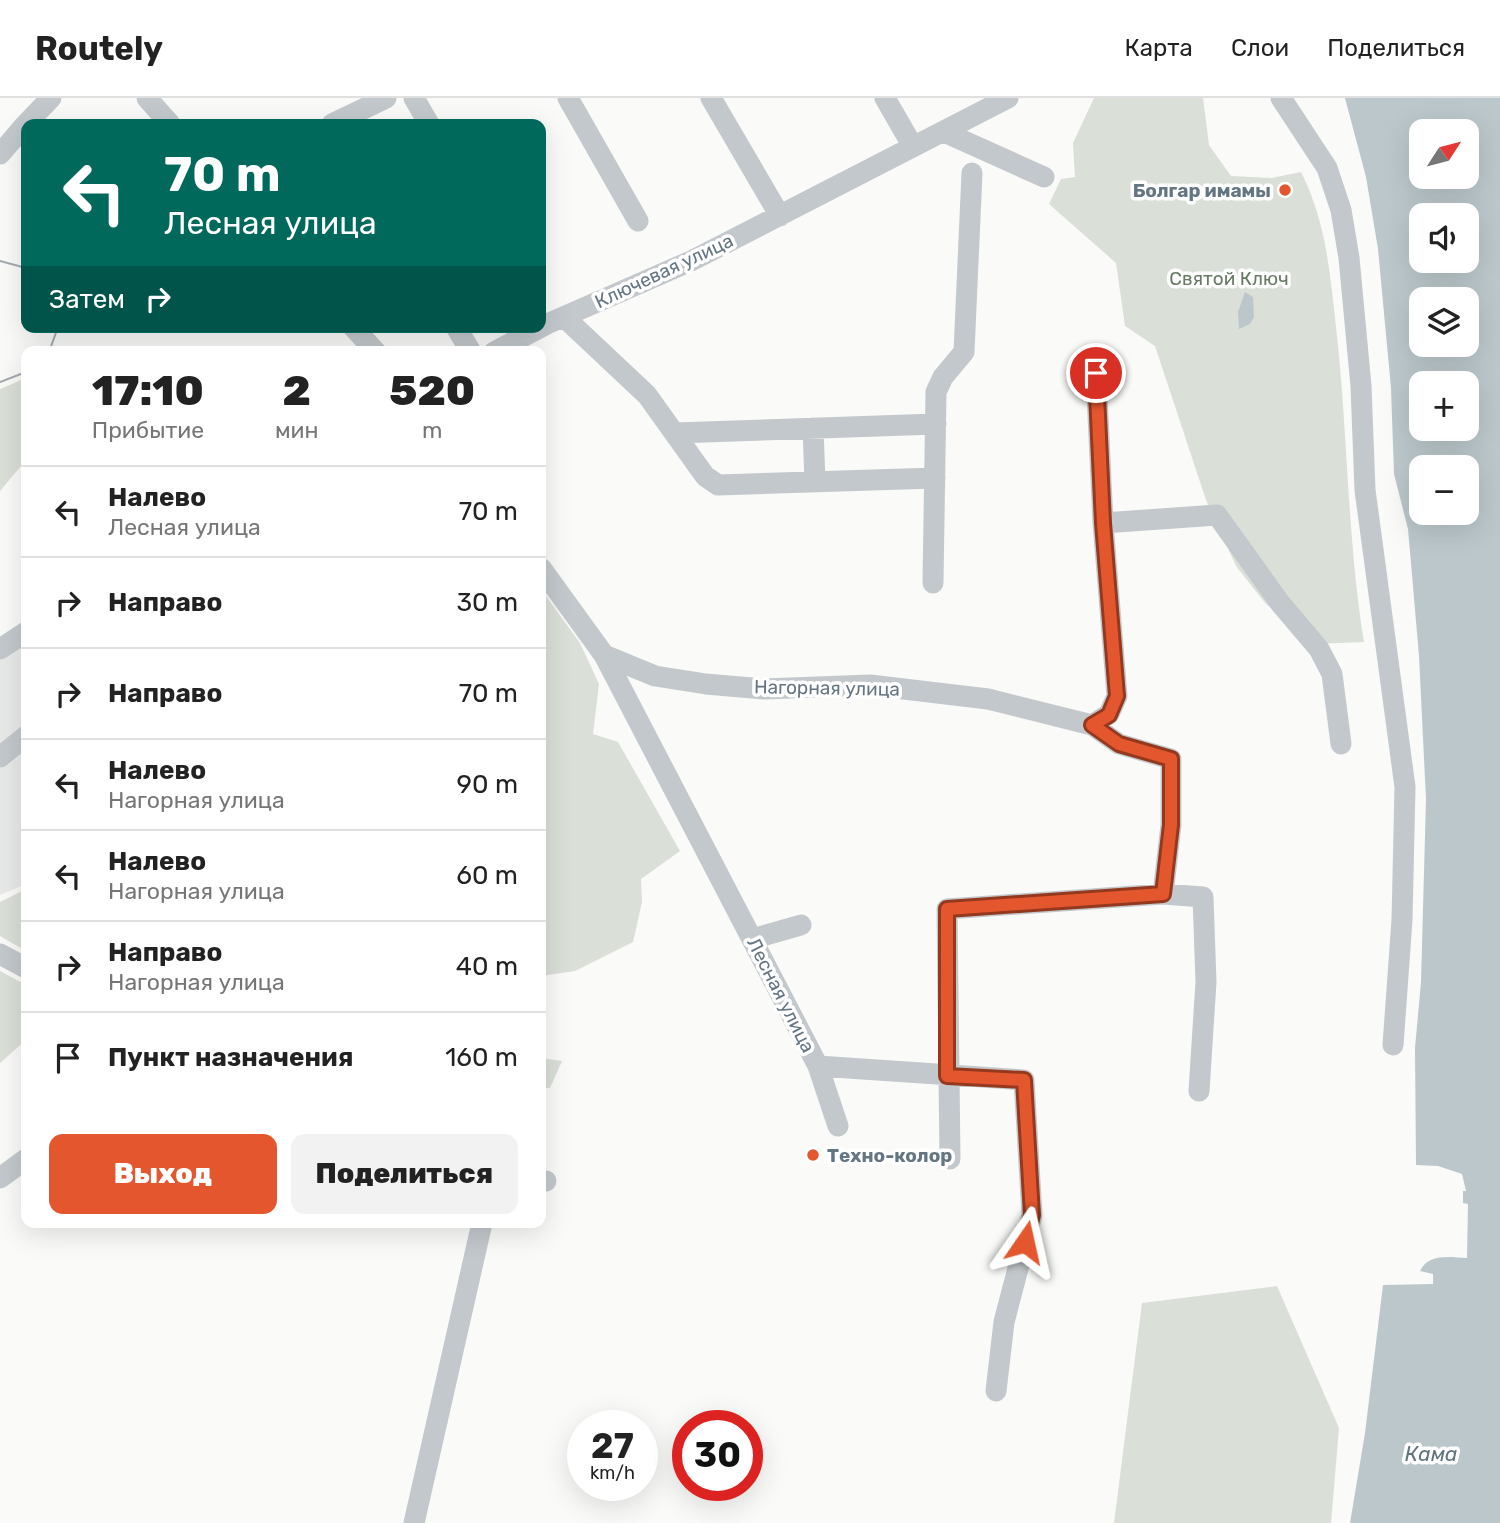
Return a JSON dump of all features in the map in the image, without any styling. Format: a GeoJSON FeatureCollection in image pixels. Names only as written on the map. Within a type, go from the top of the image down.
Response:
{"type":"FeatureCollection","features":[{"type":"Feature","properties":{"kind":"street"},"geometry":{"type":"LineString","coordinates":[[31,119],[51,98]]}},
{"type":"Feature","properties":{"kind":"street"},"geometry":{"type":"LineString","coordinates":[[147,98],[166,119]]}},
{"type":"Feature","properties":{"kind":"street"},"geometry":{"type":"LineString","coordinates":[[342,119],[386,98]]}},
{"type":"Feature","properties":{"kind":"street"},"geometry":{"type":"LineString","coordinates":[[414,98],[426,119]]}},
{"type":"Feature","properties":{"kind":"street"},"geometry":{"type":"LineString","coordinates":[[568,98],[638,221]]}},
{"type":"Feature","properties":{"kind":"street"},"geometry":{"type":"LineString","coordinates":[[711,98],[780,216]]}},
{"type":"Feature","properties":{"kind":"street"},"geometry":{"type":"LineString","coordinates":[[885,98],[912,145]]}},
{"type":"Feature","properties":{"kind":"street","name":"Ключевая улица"},"geometry":{"type":"LineString","coordinates":[[551,318],[691,261],[912,145],[944,132],[1008,98]]}},
{"type":"Feature","properties":{"kind":"street"},"geometry":{"type":"LineString","coordinates":[[1281,98],[1327,168],[1341,210],[1349,258],[1360,386],[1365,490],[1405,787],[1402,920],[1393,1045]]}},
{"type":"Feature","properties":{"kind":"street"},"geometry":{"type":"LineString","coordinates":[[0,155],[21,130]]}},
{"type":"Feature","properties":{"kind":"street"},"geometry":{"type":"LineString","coordinates":[[944,132],[1044,177]]}},
{"type":"Feature","properties":{"kind":"street"},"geometry":{"type":"LineString","coordinates":[[933,583],[939,384],[964,352],[972,173]]}},
{"type":"Feature","properties":{"kind":"street"},"geometry":{"type":"LineString","coordinates":[[551,318],[639,386],[705,476],[718,485],[935,478]]}},
{"type":"Feature","properties":{"kind":"street"},"geometry":{"type":"LineString","coordinates":[[359,333],[370,346]]}},
{"type":"Feature","properties":{"kind":"street","name":"Ключевая улица"},"geometry":{"type":"LineString","coordinates":[[504,346],[526,333]]}},
{"type":"Feature","properties":{"kind":"street"},"geometry":{"type":"LineString","coordinates":[[1092,725],[1109,715],[1117,696],[1103,523],[1096,373]]}},
{"type":"Feature","properties":{"kind":"street"},"geometry":{"type":"LineString","coordinates":[[675,433],[936,424]]}},
{"type":"Feature","properties":{"kind":"street"},"geometry":{"type":"LineString","coordinates":[[813,428],[815,482]]}},
{"type":"Feature","properties":{"kind":"street"},"geometry":{"type":"LineString","coordinates":[[1103,523],[1217,515],[1280,603],[1319,649],[1332,674],[1341,744]]}},
{"type":"Feature","properties":{"kind":"street","name":"Лесная улица"},"geometry":{"type":"LineString","coordinates":[[546,575],[604,655],[818,1066],[1024,1080],[1032,1215],[1004,1322],[996,1391]]}},
{"type":"Feature","properties":{"kind":"street"},"geometry":{"type":"LineString","coordinates":[[0,649],[21,635]]}},
{"type":"Feature","properties":{"kind":"street","name":"Нагорная улица"},"geometry":{"type":"LineString","coordinates":[[604,655],[655,676],[706,684],[764,689],[870,685],[988,699],[1092,725],[1119,744],[1171,759],[1171,825],[1163,894]]}},
{"type":"Feature","properties":{"kind":"street"},"geometry":{"type":"LineString","coordinates":[[0,757],[21,740]]}},
{"type":"Feature","properties":{"kind":"street"},"geometry":{"type":"LineString","coordinates":[[950,1159],[947,909],[1163,894],[1203,897],[1206,982],[1199,1091]]}},
{"type":"Feature","properties":{"kind":"street"},"geometry":{"type":"LineString","coordinates":[[752,939],[801,925]]}},
{"type":"Feature","properties":{"kind":"street"},"geometry":{"type":"LineString","coordinates":[[0,954],[21,965]]}},
{"type":"Feature","properties":{"kind":"street"},"geometry":{"type":"LineString","coordinates":[[818,1066],[838,1126]]}},
{"type":"Feature","properties":{"kind":"street"},"geometry":{"type":"LineString","coordinates":[[0,1178],[21,1163]]}},
{"type":"Feature","properties":{"kind":"street"},"geometry":{"type":"LineString","coordinates":[[414,1523],[481,1228]]}},
{"type":"Feature","properties":{"kind":"shaded area"},"geometry":{"type":"Polygon","coordinates":[[[21,644],[21,886],[0,895],[0,658],[21,644]]]}},
{"type":"Feature","properties":{"kind":"green space","name":"Святой Ключ"},"geometry":{"type":"Polygon","coordinates":[[[1094,98],[1203,98],[1209,145],[1231,176],[1272,178],[1301,172],[1316,209],[1329,267],[1340,366],[1354,564],[1364,642],[1312,644],[1265,603],[1236,566],[1206,500],[1155,346],[1125,326],[1116,263],[1049,204],[1061,179],[1075,177],[1073,143],[1094,98]]]}},
{"type":"Feature","properties":{"kind":"green space"},"geometry":{"type":"Polygon","coordinates":[[[21,380],[21,466],[0,491],[0,389],[21,380]]]}},
{"type":"Feature","properties":{"kind":"green space"},"geometry":{"type":"Polygon","coordinates":[[[546,596],[580,643],[599,684],[593,734],[618,742],[680,851],[641,879],[642,902],[633,942],[575,971],[546,975],[546,596]]]}},
{"type":"Feature","properties":{"kind":"green space"},"geometry":{"type":"Polygon","coordinates":[[[21,892],[21,948],[0,936],[0,902],[21,892]]]}},
{"type":"Feature","properties":{"kind":"green space"},"geometry":{"type":"Polygon","coordinates":[[[0,971],[21,982],[21,1044],[0,1063],[0,971]]]}},
{"type":"Feature","properties":{"kind":"green space"},"geometry":{"type":"Polygon","coordinates":[[[546,1059],[562,1061],[550,1088],[546,1088],[546,1059]]]}},
{"type":"Feature","properties":{"kind":"green space"},"geometry":{"type":"Polygon","coordinates":[[[1277,1286],[1339,1428],[1331,1523],[1114,1523],[1142,1303],[1277,1286]]]}},
{"type":"Feature","properties":{"kind":"water","name":"Кама"},"geometry":{"type":"Polygon","coordinates":[[[1345,98],[1500,98],[1500,1523],[1350,1523],[1365,1433],[1383,1285],[1433,1284],[1433,1274],[1420,1271],[1428,1261],[1440,1257],[1467,1258],[1468,1204],[1463,1203],[1463,1191],[1466,1191],[1462,1174],[1438,1166],[1416,1165],[1415,1048],[1421,982],[1426,799],[1419,656],[1408,529],[1394,474],[1391,388],[1378,249],[1366,177],[1345,98]]]}},
{"type":"Feature","properties":{"kind":"water"},"geometry":{"type":"Polygon","coordinates":[[[1245,292],[1253,297],[1254,317],[1250,324],[1239,329],[1238,312],[1245,292]]]}},
{"type":"Feature","properties":{"kind":"tram line"},"geometry":{"type":"LineString","coordinates":[[0,261],[21,267]]}},
{"type":"Feature","properties":{"kind":"tram line"},"geometry":{"type":"LineString","coordinates":[[51,346],[56,333]]}},
{"type":"Feature","properties":{"kind":"tram line"},"geometry":{"type":"LineString","coordinates":[[0,382],[21,374]]}},
{"type":"Feature","properties":{"kind":"place","name":"Болгар имамы"},"geometry":{"type":"Point","coordinates":[1285,190]}},
{"type":"Feature","properties":{"kind":"place","name":"Техно-колор"},"geometry":{"type":"Point","coordinates":[813,1155]}},
{"type":"Feature","properties":{"kind":"route"},"geometry":{"type":"LineString","coordinates":[[1025,1242],[1032,1215],[1024,1080],[947,1076],[947,909],[1163,894],[1171,825],[1171,759],[1119,744],[1092,725],[1109,715],[1117,696],[1103,523],[1096,373]]}}]}
